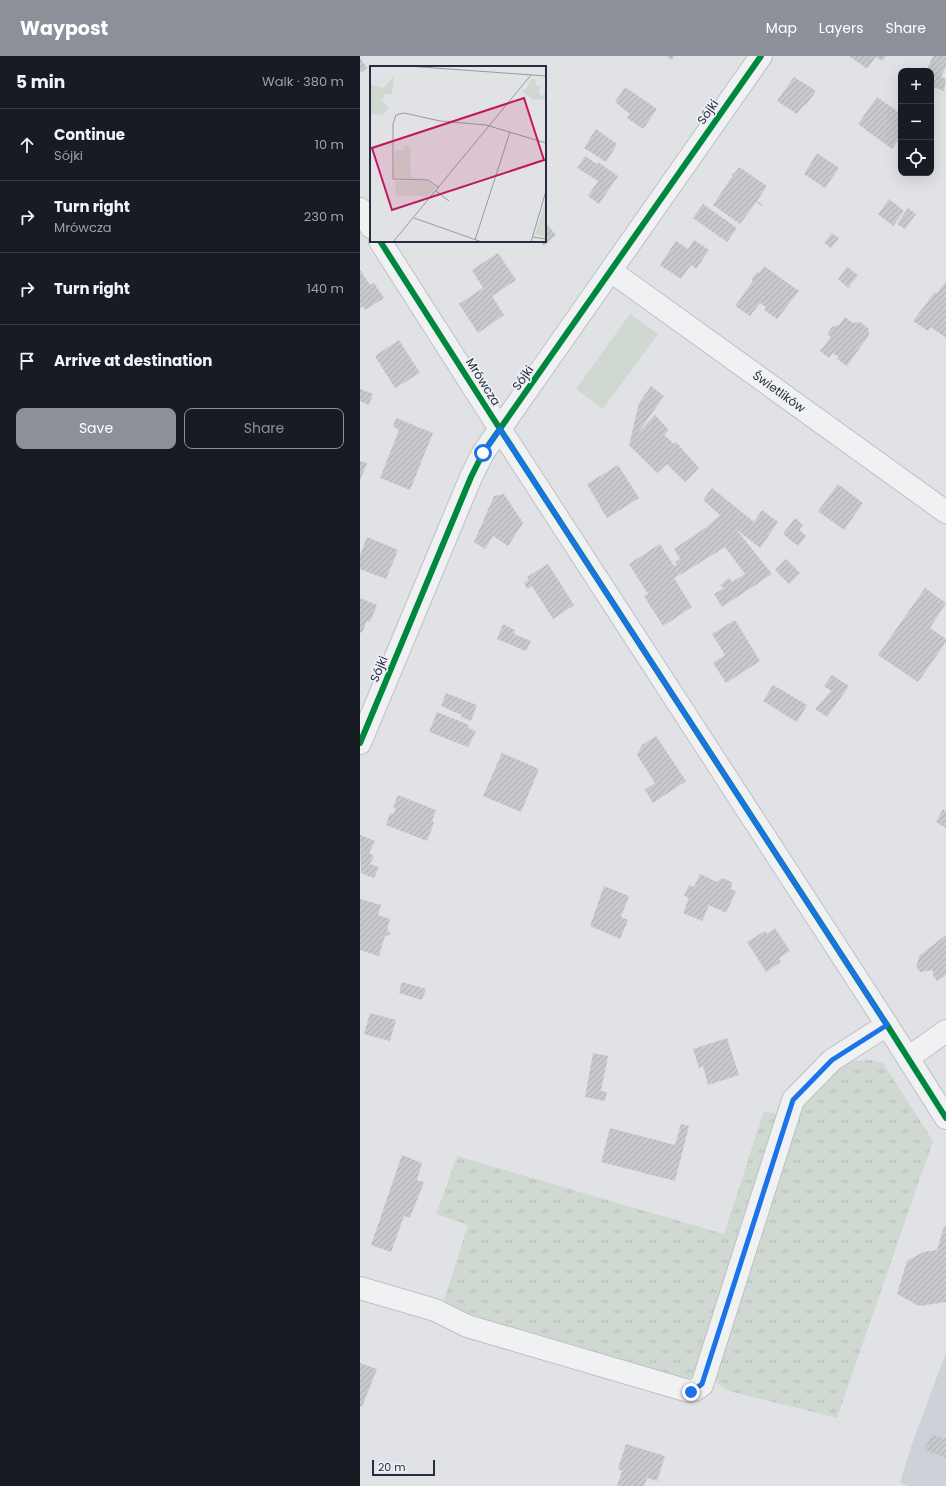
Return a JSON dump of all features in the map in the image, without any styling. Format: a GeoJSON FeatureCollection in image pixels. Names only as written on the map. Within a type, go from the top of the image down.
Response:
{"type":"FeatureCollection","features":[{"type":"Feature","properties":{"kind":"street","name":"Sójki"},"geometry":{"type":"LineString","coordinates":[[360,743],[471,478],[483,453],[760,56]]}},
{"type":"Feature","properties":{"kind":"street"},"geometry":{"type":"LineString","coordinates":[[360,209],[370,225]]}},
{"type":"Feature","properties":{"kind":"street","name":"Mrówcza"},"geometry":{"type":"LineString","coordinates":[[381,242],[946,1118]]}},
{"type":"Feature","properties":{"kind":"street","name":"Świetlików"},"geometry":{"type":"LineString","coordinates":[[611,271],[946,512]]}},
{"type":"Feature","properties":{"kind":"street"},"geometry":{"type":"LineString","coordinates":[[360,1288],[435,1310],[467,1326],[691,1392],[702,1384],[793,1100],[832,1060],[887,1025]]}},
{"type":"Feature","properties":{"kind":"street"},"geometry":{"type":"LineString","coordinates":[[908,1058],[946,1031]]}},
{"type":"Feature","properties":{"kind":"shaded area"},"geometry":{"type":"Polygon","coordinates":[[[946,1352],[946,1486],[909,1486],[900,1483],[912,1444],[946,1352]]]}},
{"type":"Feature","properties":{"kind":"green space"},"geometry":{"type":"Polygon","coordinates":[[[630,314],[658,334],[603,409],[576,389],[630,314]]]}},
{"type":"Feature","properties":{"kind":"green space"},"geometry":{"type":"Polygon","coordinates":[[[871,1060],[883,1063],[933,1141],[837,1418],[729,1391],[713,1380],[802,1102],[824,1080],[850,1061],[871,1060]]]}},
{"type":"Feature","properties":{"kind":"green space"},"geometry":{"type":"Polygon","coordinates":[[[764,1111],[781,1115],[700,1371],[681,1383],[454,1311],[444,1300],[468,1225],[436,1214],[457,1156],[724,1234],[764,1111]]]}},
{"type":"Feature","properties":{"kind":"building"},"geometry":{"type":"Polygon","coordinates":[[[666,56],[674,56],[672,60],[666,56]]]}},
{"type":"Feature","properties":{"kind":"building"},"geometry":{"type":"Polygon","coordinates":[[[849,56],[886,56],[882,61],[876,57],[867,69],[849,56]]]}},
{"type":"Feature","properties":{"kind":"building"},"geometry":{"type":"Polygon","coordinates":[[[933,56],[946,56],[946,66],[941,77],[946,79],[944,91],[934,87],[934,68],[927,68],[933,56]]]}},
{"type":"Feature","properties":{"kind":"building"},"geometry":{"type":"Polygon","coordinates":[[[360,58],[367,68],[360,73],[360,58]]]}},
{"type":"Feature","properties":{"kind":"building"},"geometry":{"type":"Polygon","coordinates":[[[794,77],[816,91],[806,105],[805,104],[797,114],[777,101],[794,77]]]}},
{"type":"Feature","properties":{"kind":"building"},"geometry":{"type":"Polygon","coordinates":[[[625,87],[657,109],[643,129],[627,118],[630,114],[615,102],[625,87]]]}},
{"type":"Feature","properties":{"kind":"building"},"geometry":{"type":"Polygon","coordinates":[[[877,97],[898,112],[898,140],[892,149],[858,124],[877,97]]]}},
{"type":"Feature","properties":{"kind":"building"},"geometry":{"type":"Polygon","coordinates":[[[596,129],[617,144],[606,162],[584,148],[596,129]]]}},
{"type":"Feature","properties":{"kind":"building"},"geometry":{"type":"Polygon","coordinates":[[[817,153],[839,168],[825,188],[804,174],[817,153]]]}},
{"type":"Feature","properties":{"kind":"building"},"geometry":{"type":"Polygon","coordinates":[[[585,156],[597,164],[598,162],[618,176],[599,204],[588,196],[598,181],[577,168],[585,156]]]}},
{"type":"Feature","properties":{"kind":"building"},"geometry":{"type":"Polygon","coordinates":[[[739,167],[767,186],[757,201],[763,205],[762,206],[756,202],[740,224],[713,205],[733,175],[731,173],[734,174],[739,167]]]}},
{"type":"Feature","properties":{"kind":"building"},"geometry":{"type":"Polygon","coordinates":[[[889,199],[904,211],[893,226],[878,214],[889,199]]]}},
{"type":"Feature","properties":{"kind":"building"},"geometry":{"type":"Polygon","coordinates":[[[703,204],[737,228],[727,242],[693,218],[703,204]]]}},
{"type":"Feature","properties":{"kind":"building"},"geometry":{"type":"Polygon","coordinates":[[[908,208],[916,214],[905,229],[897,224],[908,208]]]}},
{"type":"Feature","properties":{"kind":"building"},"geometry":{"type":"Polygon","coordinates":[[[546,223],[556,235],[544,246],[541,242],[546,242],[546,223]]]}},
{"type":"Feature","properties":{"kind":"building"},"geometry":{"type":"Polygon","coordinates":[[[832,233],[839,238],[831,248],[824,243],[832,233]]]}},
{"type":"Feature","properties":{"kind":"building"},"geometry":{"type":"Polygon","coordinates":[[[694,240],[709,250],[696,269],[691,265],[681,279],[660,265],[676,241],[688,249],[694,240]]]}},
{"type":"Feature","properties":{"kind":"building"},"geometry":{"type":"Polygon","coordinates":[[[498,253],[516,280],[492,296],[504,315],[478,333],[459,304],[483,288],[472,270],[498,253]]]}},
{"type":"Feature","properties":{"kind":"building"},"geometry":{"type":"Polygon","coordinates":[[[764,266],[799,291],[777,319],[764,310],[766,307],[760,303],[750,316],[735,306],[753,281],[751,280],[764,266]]]}},
{"type":"Feature","properties":{"kind":"building"},"geometry":{"type":"Polygon","coordinates":[[[847,267],[858,275],[848,288],[838,279],[847,267]]]}},
{"type":"Feature","properties":{"kind":"building"},"geometry":{"type":"Polygon","coordinates":[[[360,270],[370,285],[374,283],[384,298],[365,310],[363,306],[360,308],[360,270]]]}},
{"type":"Feature","properties":{"kind":"building"},"geometry":{"type":"Polygon","coordinates":[[[946,281],[946,338],[931,327],[928,331],[913,321],[935,292],[937,293],[946,281]]]}},
{"type":"Feature","properties":{"kind":"building"},"geometry":{"type":"Polygon","coordinates":[[[845,317],[853,323],[860,322],[868,328],[869,335],[847,366],[837,359],[839,357],[833,353],[829,358],[820,351],[831,337],[827,334],[832,327],[839,325],[845,317]]]}},
{"type":"Feature","properties":{"kind":"building"},"geometry":{"type":"Polygon","coordinates":[[[399,340],[420,373],[395,388],[375,356],[399,340]]]}},
{"type":"Feature","properties":{"kind":"building"},"geometry":{"type":"Polygon","coordinates":[[[651,386],[664,396],[638,433],[655,415],[669,430],[664,435],[674,444],[676,442],[699,468],[685,482],[667,464],[657,473],[629,445],[639,403],[651,386]]]}},
{"type":"Feature","properties":{"kind":"building"},"geometry":{"type":"Polygon","coordinates":[[[360,389],[373,394],[369,405],[360,401],[360,389]]]}},
{"type":"Feature","properties":{"kind":"building"},"geometry":{"type":"Polygon","coordinates":[[[396,418],[433,433],[410,490],[380,478],[399,430],[393,427],[396,418]]]}},
{"type":"Feature","properties":{"kind":"building"},"geometry":{"type":"Polygon","coordinates":[[[360,461],[367,463],[360,481],[360,461]]]}},
{"type":"Feature","properties":{"kind":"building"},"geometry":{"type":"Polygon","coordinates":[[[618,465],[639,498],[607,518],[587,484],[618,465]]]}},
{"type":"Feature","properties":{"kind":"building"},"geometry":{"type":"Polygon","coordinates":[[[838,484],[863,503],[844,530],[818,511],[838,484]]]}},
{"type":"Feature","properties":{"kind":"building"},"geometry":{"type":"Polygon","coordinates":[[[712,488],[754,522],[762,510],[778,522],[760,548],[736,529],[772,574],[722,607],[714,594],[724,588],[720,585],[729,578],[732,582],[745,574],[725,547],[680,575],[676,569],[679,575],[674,578],[692,607],[663,626],[644,596],[648,594],[629,564],[660,544],[674,566],[677,565],[675,562],[680,559],[674,549],[708,526],[720,515],[703,500],[712,488]]]}},
{"type":"Feature","properties":{"kind":"building"},"geometry":{"type":"Polygon","coordinates":[[[504,494],[523,523],[508,546],[493,536],[485,549],[474,542],[494,496],[504,494]]]}},
{"type":"Feature","properties":{"kind":"building"},"geometry":{"type":"Polygon","coordinates":[[[795,518],[803,525],[799,530],[806,536],[798,546],[783,534],[795,518]]]}},
{"type":"Feature","properties":{"kind":"building"},"geometry":{"type":"Polygon","coordinates":[[[367,537],[398,550],[386,579],[360,569],[360,555],[367,537]]]}},
{"type":"Feature","properties":{"kind":"building"},"geometry":{"type":"Polygon","coordinates":[[[786,559],[800,573],[789,584],[775,570],[786,559]]]}},
{"type":"Feature","properties":{"kind":"building"},"geometry":{"type":"Polygon","coordinates":[[[548,564],[574,605],[553,619],[532,586],[527,589],[524,583],[529,580],[527,577],[548,564]]]}},
{"type":"Feature","properties":{"kind":"building"},"geometry":{"type":"Polygon","coordinates":[[[925,588],[946,603],[930,628],[946,639],[946,642],[918,682],[878,655],[925,588]]]}},
{"type":"Feature","properties":{"kind":"building"},"geometry":{"type":"Polygon","coordinates":[[[360,598],[377,605],[370,622],[367,621],[362,633],[360,632],[360,598]]]}},
{"type":"Feature","properties":{"kind":"building"},"geometry":{"type":"Polygon","coordinates":[[[735,620],[760,661],[726,683],[713,663],[725,655],[712,634],[735,620]]]}},
{"type":"Feature","properties":{"kind":"building"},"geometry":{"type":"Polygon","coordinates":[[[503,624],[515,630],[514,634],[531,641],[526,651],[497,639],[503,624]]]}},
{"type":"Feature","properties":{"kind":"building"},"geometry":{"type":"Polygon","coordinates":[[[832,675],[849,686],[827,717],[815,709],[831,691],[824,686],[832,675]]]}},
{"type":"Feature","properties":{"kind":"building"},"geometry":{"type":"Polygon","coordinates":[[[773,685],[807,705],[797,722],[763,701],[773,685]]]}},
{"type":"Feature","properties":{"kind":"building"},"geometry":{"type":"Polygon","coordinates":[[[446,693],[477,705],[471,721],[461,717],[462,715],[441,706],[446,693]]]}},
{"type":"Feature","properties":{"kind":"building"},"geometry":{"type":"Polygon","coordinates":[[[437,712],[469,725],[468,728],[476,731],[468,747],[429,732],[437,712]]]}},
{"type":"Feature","properties":{"kind":"building"},"geometry":{"type":"Polygon","coordinates":[[[656,736],[686,781],[653,803],[645,790],[655,783],[637,755],[642,745],[656,736]]]}},
{"type":"Feature","properties":{"kind":"building"},"geometry":{"type":"Polygon","coordinates":[[[502,753],[539,769],[521,812],[483,796],[502,753]]]}},
{"type":"Feature","properties":{"kind":"building"},"geometry":{"type":"Polygon","coordinates":[[[398,795],[436,810],[432,821],[434,823],[427,841],[386,825],[390,813],[393,814],[396,808],[393,807],[398,795]]]}},
{"type":"Feature","properties":{"kind":"building"},"geometry":{"type":"Polygon","coordinates":[[[943,809],[946,811],[946,828],[936,822],[943,809]]]}},
{"type":"Feature","properties":{"kind":"building"},"geometry":{"type":"Polygon","coordinates":[[[360,835],[375,841],[369,853],[374,856],[370,864],[379,867],[374,878],[361,873],[360,835]]]}},
{"type":"Feature","properties":{"kind":"building"},"geometry":{"type":"Polygon","coordinates":[[[700,874],[717,882],[722,878],[732,882],[731,889],[736,891],[726,913],[709,905],[702,921],[683,913],[689,898],[684,896],[689,885],[694,887],[700,874]]]}},
{"type":"Feature","properties":{"kind":"building"},"geometry":{"type":"Polygon","coordinates":[[[604,886],[629,896],[621,917],[628,920],[620,939],[590,926],[604,886]]]}},
{"type":"Feature","properties":{"kind":"building"},"geometry":{"type":"Polygon","coordinates":[[[360,899],[381,905],[378,915],[390,919],[387,930],[391,934],[385,936],[379,956],[360,950],[360,899]]]}},
{"type":"Feature","properties":{"kind":"building"},"geometry":{"type":"Polygon","coordinates":[[[775,928],[790,951],[779,958],[781,962],[766,972],[747,942],[765,931],[767,934],[775,928]]]}},
{"type":"Feature","properties":{"kind":"building"},"geometry":{"type":"Polygon","coordinates":[[[946,935],[946,975],[937,981],[933,975],[933,970],[920,972],[916,966],[920,955],[946,935]]]}},
{"type":"Feature","properties":{"kind":"building"},"geometry":{"type":"Polygon","coordinates":[[[402,982],[426,989],[422,1000],[399,993],[402,982]]]}},
{"type":"Feature","properties":{"kind":"building"},"geometry":{"type":"Polygon","coordinates":[[[370,1013],[396,1020],[390,1041],[364,1034],[370,1013]]]}},
{"type":"Feature","properties":{"kind":"building"},"geometry":{"type":"Polygon","coordinates":[[[727,1038],[739,1075],[708,1085],[703,1066],[699,1068],[693,1049],[727,1038]]]}},
{"type":"Feature","properties":{"kind":"building"},"geometry":{"type":"Polygon","coordinates":[[[593,1053],[608,1056],[601,1091],[607,1092],[605,1101],[585,1097],[593,1053]]]}},
{"type":"Feature","properties":{"kind":"building"},"geometry":{"type":"Polygon","coordinates":[[[681,1124],[689,1126],[675,1181],[601,1162],[610,1128],[675,1145],[681,1124]]]}},
{"type":"Feature","properties":{"kind":"building"},"geometry":{"type":"Polygon","coordinates":[[[402,1155],[422,1163],[417,1180],[424,1182],[410,1218],[404,1216],[391,1252],[371,1245],[402,1155]]]}},
{"type":"Feature","properties":{"kind":"building"},"geometry":{"type":"Polygon","coordinates":[[[944,1226],[946,1227],[946,1302],[919,1306],[897,1294],[907,1261],[923,1252],[937,1250],[944,1226]]]}},
{"type":"Feature","properties":{"kind":"building"},"geometry":{"type":"Polygon","coordinates":[[[360,1363],[377,1369],[362,1407],[360,1406],[360,1363]]]}},
{"type":"Feature","properties":{"kind":"building"},"geometry":{"type":"Polygon","coordinates":[[[932,1434],[946,1439],[946,1458],[924,1450],[932,1434]]]}},
{"type":"Feature","properties":{"kind":"building"},"geometry":{"type":"Polygon","coordinates":[[[626,1444],[665,1456],[657,1481],[647,1478],[644,1486],[617,1486],[622,1471],[618,1469],[626,1444]]]}},
{"type":"Feature","properties":{"kind":"cycle path"},"geometry":{"type":"LineString","coordinates":[[360,743],[471,477],[483,453],[761,56]]}},
{"type":"Feature","properties":{"kind":"cycle path"},"geometry":{"type":"LineString","coordinates":[[381,242],[946,1118]]}},
{"type":"Feature","properties":{"kind":"route"},"geometry":{"type":"LineString","coordinates":[[483,453],[500,429],[887,1025],[832,1060],[798,1093],[793,1100],[702,1384],[691,1392]]}}]}
